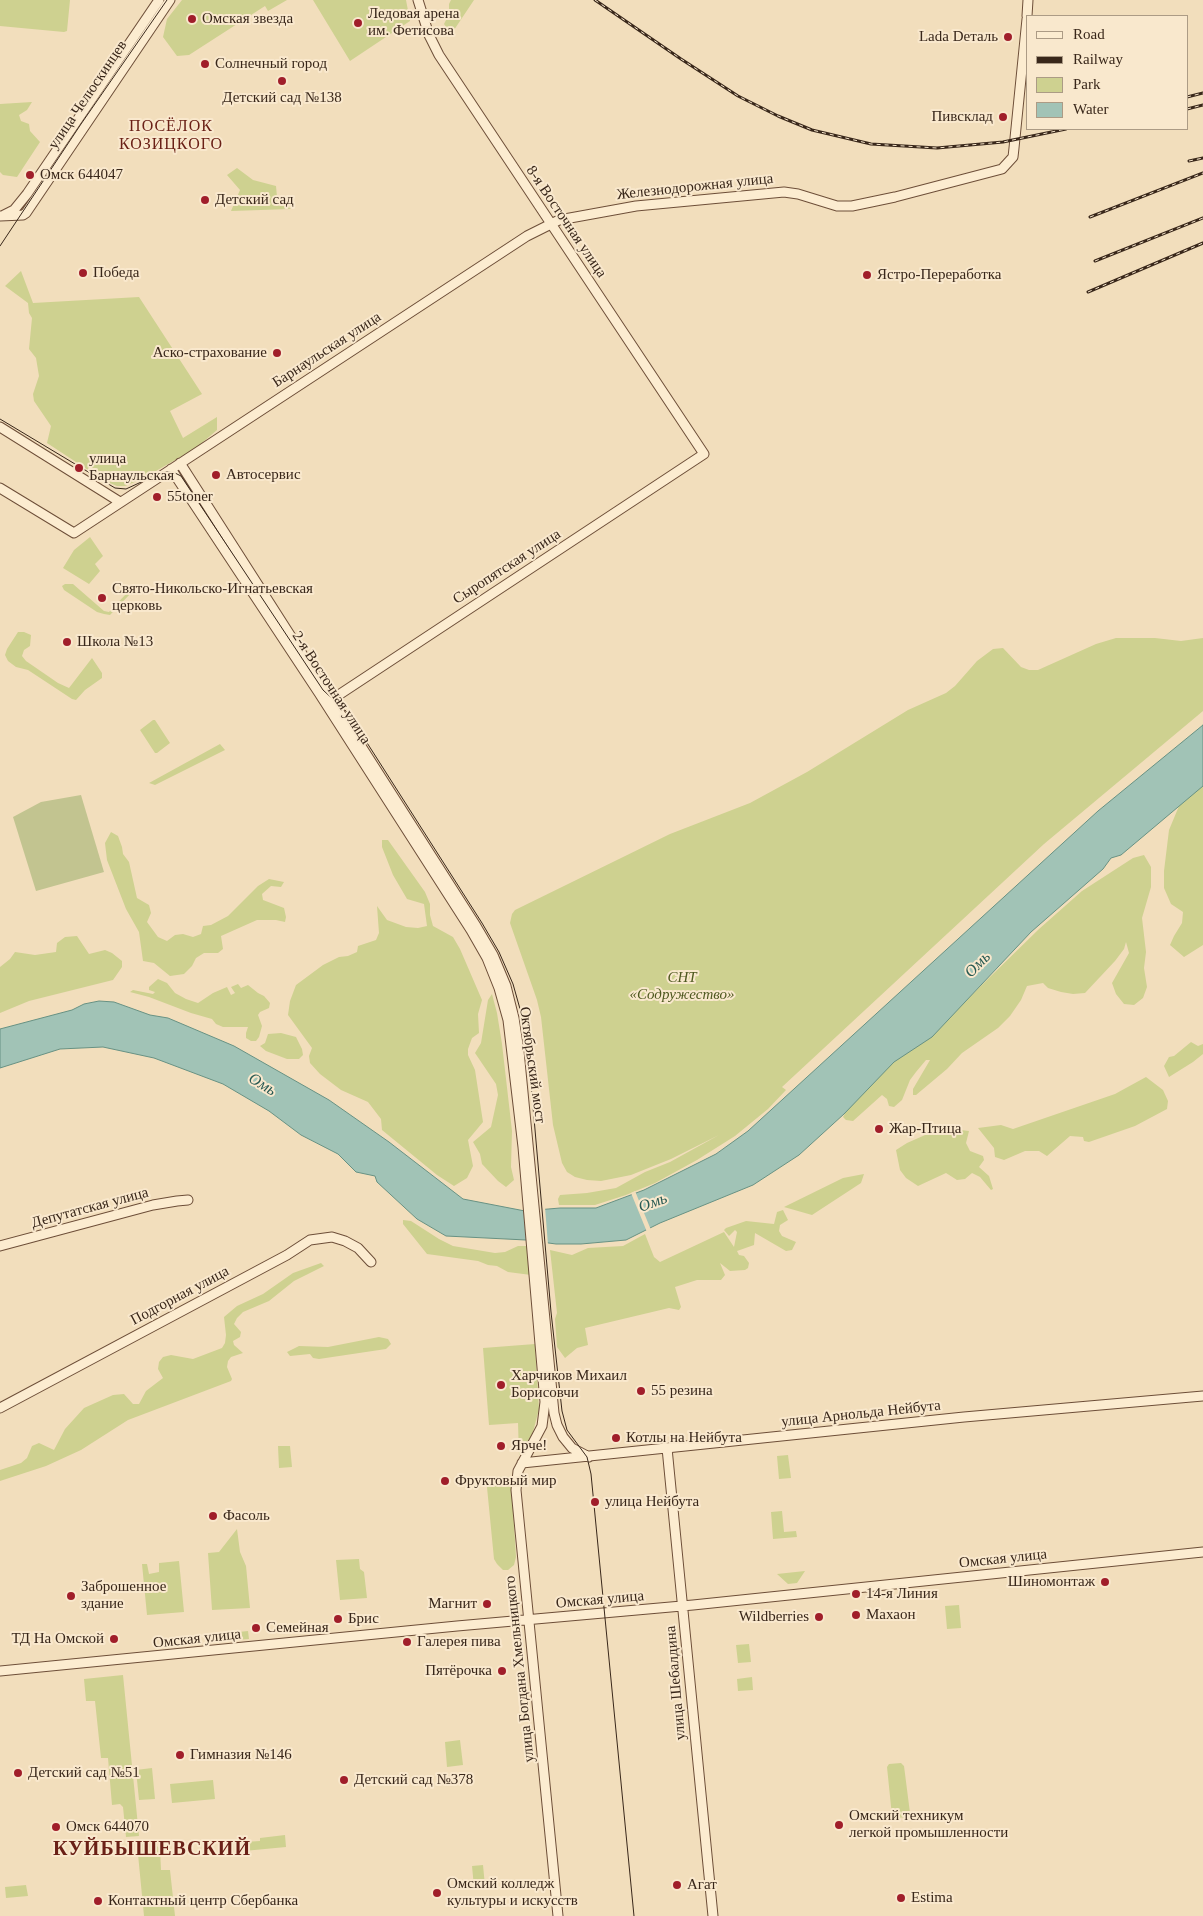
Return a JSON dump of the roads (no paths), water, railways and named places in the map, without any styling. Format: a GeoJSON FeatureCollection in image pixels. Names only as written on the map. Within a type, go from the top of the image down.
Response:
{"type":"FeatureCollection","features":[{"type":"Feature","properties":{"kind":"main road","name":"улица Челюскинцев"},"geometry":{"type":"LineString","coordinates":[[1,216],[23,215],[26,212],[62,149],[159,0]]}},
{"type":"Feature","properties":{"kind":"main road","name":"улица Челюскинцев"},"geometry":{"type":"LineString","coordinates":[[62,149],[170,0]]}},
{"type":"Feature","properties":{"kind":"main road","name":"8-я Восточная улица"},"geometry":{"type":"LineString","coordinates":[[418,0],[425,24],[439,55],[704,454]]}},
{"type":"Feature","properties":{"kind":"main road"},"geometry":{"type":"LineString","coordinates":[[1027,15],[1028,0]]}},
{"type":"Feature","properties":{"kind":"main road","name":"Железнодорожная улица"},"geometry":{"type":"LineString","coordinates":[[550,223],[604,210],[784,192],[841,206],[863,205],[993,173],[1002,169],[1012,157],[1016,140],[1026,28]]}},
{"type":"Feature","properties":{"kind":"main road","name":"Барнаульская улица"},"geometry":{"type":"LineString","coordinates":[[0,488],[74,533],[495,257],[550,223]]}},
{"type":"Feature","properties":{"kind":"main road"},"geometry":{"type":"LineString","coordinates":[[0,427],[120,502]]}},
{"type":"Feature","properties":{"kind":"main road","name":"Сыропятская улица"},"geometry":{"type":"LineString","coordinates":[[329,701],[704,454]]}},
{"type":"Feature","properties":{"kind":"main road","name":"2-я Восточная улица"},"geometry":{"type":"LineString","coordinates":[[180,463],[371,770]]}},
{"type":"Feature","properties":{"kind":"main road","name":"2-я Восточная улица"},"geometry":{"type":"LineString","coordinates":[[172,469],[329,701]]}},
{"type":"Feature","properties":{"kind":"main road","name":"Октябрьский мост"},"geometry":{"type":"LineString","coordinates":[[371,770],[476,926],[506,986],[514,1018],[519,1051],[541,1313]]}},
{"type":"Feature","properties":{"kind":"main road","name":"Депутатская улица"},"geometry":{"type":"LineString","coordinates":[[0,1246],[177,1200],[188,1200]]}},
{"type":"Feature","properties":{"kind":"main road","name":"Подгорная улица"},"geometry":{"type":"LineString","coordinates":[[0,1408],[280,1258],[310,1240],[332,1237],[345,1241],[358,1248],[371,1262]]}},
{"type":"Feature","properties":{"kind":"main road"},"geometry":{"type":"LineString","coordinates":[[541,1313],[556,1425],[563,1438],[572,1448],[589,1457]]}},
{"type":"Feature","properties":{"kind":"main road","name":"улица Богдана Хмельницкого"},"geometry":{"type":"LineString","coordinates":[[541,1313],[546,1402],[542,1426],[522,1464],[516,1480],[516,1490],[558,1916]]}},
{"type":"Feature","properties":{"kind":"main road","name":"улица Арнольда Нейбута"},"geometry":{"type":"LineString","coordinates":[[522,1464],[964,1417],[1203,1396]]}},
{"type":"Feature","properties":{"kind":"main road","name":"улица Шебалдина"},"geometry":{"type":"LineString","coordinates":[[667,1448],[713,1916]]}},
{"type":"Feature","properties":{"kind":"main road","name":"Омская улица"},"geometry":{"type":"LineString","coordinates":[[0,1671],[683,1606],[1203,1552]]}},
{"type":"Feature","properties":{"kind":"water","name":"Омь"},"geometry":{"type":"Polygon","coordinates":[[[1203,725],[1203,786],[1121,855],[1111,858],[1103,869],[1031,932],[932,1037],[894,1062],[844,1114],[799,1155],[753,1185],[660,1223],[626,1240],[556,1244],[526,1240],[446,1236],[417,1219],[377,1182],[375,1176],[356,1172],[338,1154],[301,1135],[269,1111],[223,1084],[154,1058],[103,1047],[60,1049],[0,1068],[0,1029],[72,1010],[84,1004],[99,1001],[114,1002],[150,1015],[168,1018],[234,1046],[329,1100],[389,1142],[463,1199],[525,1211],[560,1208],[596,1208],[644,1190],[716,1154],[748,1131],[1098,811],[1203,725]]]}},
{"type":"Feature","properties":{"kind":"tram line"},"geometry":{"type":"LineString","coordinates":[[0,246],[81,124],[167,0]]}},
{"type":"Feature","properties":{"kind":"tram line"},"geometry":{"type":"LineString","coordinates":[[0,419],[115,488],[126,489],[163,472],[173,472],[181,476],[323,690],[348,713],[482,923],[499,952],[513,984],[522,1016],[531,1084],[551,1312],[562,1411],[567,1430],[587,1457],[591,1474],[634,1916]]}},
{"type":"Feature","properties":{"kind":"railway"},"geometry":{"type":"LineString","coordinates":[[595,0],[738,96],[812,130],[871,144],[937,148],[1003,142],[1061,130]]}},
{"type":"Feature","properties":{"kind":"railway"},"geometry":{"type":"LineString","coordinates":[[1188,97],[1203,93]]}},
{"type":"Feature","properties":{"kind":"railway"},"geometry":{"type":"LineString","coordinates":[[1188,109],[1203,105]]}},
{"type":"Feature","properties":{"kind":"railway"},"geometry":{"type":"LineString","coordinates":[[1189,161],[1203,158]]}},
{"type":"Feature","properties":{"kind":"railway"},"geometry":{"type":"LineString","coordinates":[[1090,217],[1203,173]]}},
{"type":"Feature","properties":{"kind":"railway"},"geometry":{"type":"LineString","coordinates":[[1095,261],[1203,218]]}},
{"type":"Feature","properties":{"kind":"railway"},"geometry":{"type":"LineString","coordinates":[[1088,292],[1203,243]]}},
{"type":"Feature","properties":{"kind":"place","name":"Омская звезда"},"geometry":{"type":"Point","coordinates":[192,19]}},
{"type":"Feature","properties":{"kind":"place","name":"Ледовая арена им. Фетисова"},"geometry":{"type":"Point","coordinates":[358,23]}},
{"type":"Feature","properties":{"kind":"place","name":"Lada Dеталь"},"geometry":{"type":"Point","coordinates":[1008,37]}},
{"type":"Feature","properties":{"kind":"place","name":"Солнечный город"},"geometry":{"type":"Point","coordinates":[205,64]}},
{"type":"Feature","properties":{"kind":"place","name":"Детский сад №138"},"geometry":{"type":"Point","coordinates":[282,81]}},
{"type":"Feature","properties":{"kind":"place","name":"Пивсклад"},"geometry":{"type":"Point","coordinates":[1003,117]}},
{"type":"Feature","properties":{"kind":"place","name":"Омск 644047"},"geometry":{"type":"Point","coordinates":[30,175]}},
{"type":"Feature","properties":{"kind":"place","name":"Детский сад"},"geometry":{"type":"Point","coordinates":[205,200]}},
{"type":"Feature","properties":{"kind":"place","name":"Победа"},"geometry":{"type":"Point","coordinates":[83,273]}},
{"type":"Feature","properties":{"kind":"place","name":"Ястро-Переработка"},"geometry":{"type":"Point","coordinates":[867,275]}},
{"type":"Feature","properties":{"kind":"place","name":"Аско-страхование"},"geometry":{"type":"Point","coordinates":[277,353]}},
{"type":"Feature","properties":{"kind":"place","name":"улица Барнаульская"},"geometry":{"type":"Point","coordinates":[79,468]}},
{"type":"Feature","properties":{"kind":"place","name":"Автосервис"},"geometry":{"type":"Point","coordinates":[216,475]}},
{"type":"Feature","properties":{"kind":"place","name":"55toner"},"geometry":{"type":"Point","coordinates":[157,497]}},
{"type":"Feature","properties":{"kind":"place","name":"Свято-Никольско-Игнатьевская церковь"},"geometry":{"type":"Point","coordinates":[102,598]}},
{"type":"Feature","properties":{"kind":"place","name":"Школа №13"},"geometry":{"type":"Point","coordinates":[67,642]}},
{"type":"Feature","properties":{"kind":"place","name":"Жар-Птица"},"geometry":{"type":"Point","coordinates":[879,1129]}},
{"type":"Feature","properties":{"kind":"place","name":"Харчиков Михаил Борисовчи"},"geometry":{"type":"Point","coordinates":[501,1385]}},
{"type":"Feature","properties":{"kind":"place","name":"55 резина"},"geometry":{"type":"Point","coordinates":[641,1391]}},
{"type":"Feature","properties":{"kind":"place","name":"Котлы на Нейбута"},"geometry":{"type":"Point","coordinates":[616,1438]}},
{"type":"Feature","properties":{"kind":"place","name":"Ярче!"},"geometry":{"type":"Point","coordinates":[501,1446]}},
{"type":"Feature","properties":{"kind":"place","name":"Фруктовый мир"},"geometry":{"type":"Point","coordinates":[445,1481]}},
{"type":"Feature","properties":{"kind":"place","name":"улица Нейбута"},"geometry":{"type":"Point","coordinates":[595,1502]}},
{"type":"Feature","properties":{"kind":"place","name":"Фасоль"},"geometry":{"type":"Point","coordinates":[213,1516]}},
{"type":"Feature","properties":{"kind":"place","name":"Шиномонтаж"},"geometry":{"type":"Point","coordinates":[1105,1582]}},
{"type":"Feature","properties":{"kind":"place","name":"14-я Линия"},"geometry":{"type":"Point","coordinates":[856,1594]}},
{"type":"Feature","properties":{"kind":"place","name":"Заброшенное здание"},"geometry":{"type":"Point","coordinates":[71,1596]}},
{"type":"Feature","properties":{"kind":"place","name":"Магнит"},"geometry":{"type":"Point","coordinates":[487,1604]}},
{"type":"Feature","properties":{"kind":"place","name":"Махаон"},"geometry":{"type":"Point","coordinates":[856,1615]}},
{"type":"Feature","properties":{"kind":"place","name":"Wildberries"},"geometry":{"type":"Point","coordinates":[819,1617]}},
{"type":"Feature","properties":{"kind":"place","name":"Брис"},"geometry":{"type":"Point","coordinates":[338,1619]}},
{"type":"Feature","properties":{"kind":"place","name":"Семейная"},"geometry":{"type":"Point","coordinates":[256,1628]}},
{"type":"Feature","properties":{"kind":"place","name":"ТД На Омской"},"geometry":{"type":"Point","coordinates":[114,1639]}},
{"type":"Feature","properties":{"kind":"place","name":"Галерея пива"},"geometry":{"type":"Point","coordinates":[407,1642]}},
{"type":"Feature","properties":{"kind":"place","name":"Пятёрочка"},"geometry":{"type":"Point","coordinates":[502,1671]}},
{"type":"Feature","properties":{"kind":"place","name":"Гимназия №146"},"geometry":{"type":"Point","coordinates":[180,1755]}},
{"type":"Feature","properties":{"kind":"place","name":"Детский сад №51"},"geometry":{"type":"Point","coordinates":[18,1773]}},
{"type":"Feature","properties":{"kind":"place","name":"Детский сад №378"},"geometry":{"type":"Point","coordinates":[344,1780]}},
{"type":"Feature","properties":{"kind":"place","name":"Омский техникум легкой промышленности"},"geometry":{"type":"Point","coordinates":[839,1825]}},
{"type":"Feature","properties":{"kind":"place","name":"Омск 644070"},"geometry":{"type":"Point","coordinates":[56,1827]}},
{"type":"Feature","properties":{"kind":"place","name":"Агат"},"geometry":{"type":"Point","coordinates":[677,1885]}},
{"type":"Feature","properties":{"kind":"place","name":"Омский колледж культуры и искусств"},"geometry":{"type":"Point","coordinates":[437,1893]}},
{"type":"Feature","properties":{"kind":"place","name":"Estima"},"geometry":{"type":"Point","coordinates":[901,1898]}},
{"type":"Feature","properties":{"kind":"place","name":"Контактный центр Сбербанка"},"geometry":{"type":"Point","coordinates":[98,1901]}},
{"type":"Feature","properties":{"kind":"district","name":"ПОСЁЛОК КОЗИЦКОГО"},"geometry":{"type":"Point","coordinates":[171,136]}},
{"type":"Feature","properties":{"kind":"district","name":"КУЙБЫШЕВСКИЙ"},"geometry":{"type":"Point","coordinates":[152,1850]}},
{"type":"Feature","properties":{"kind":"park label","name":"СНТ «Содружество»"},"geometry":{"type":"Point","coordinates":[682,986]}}]}
